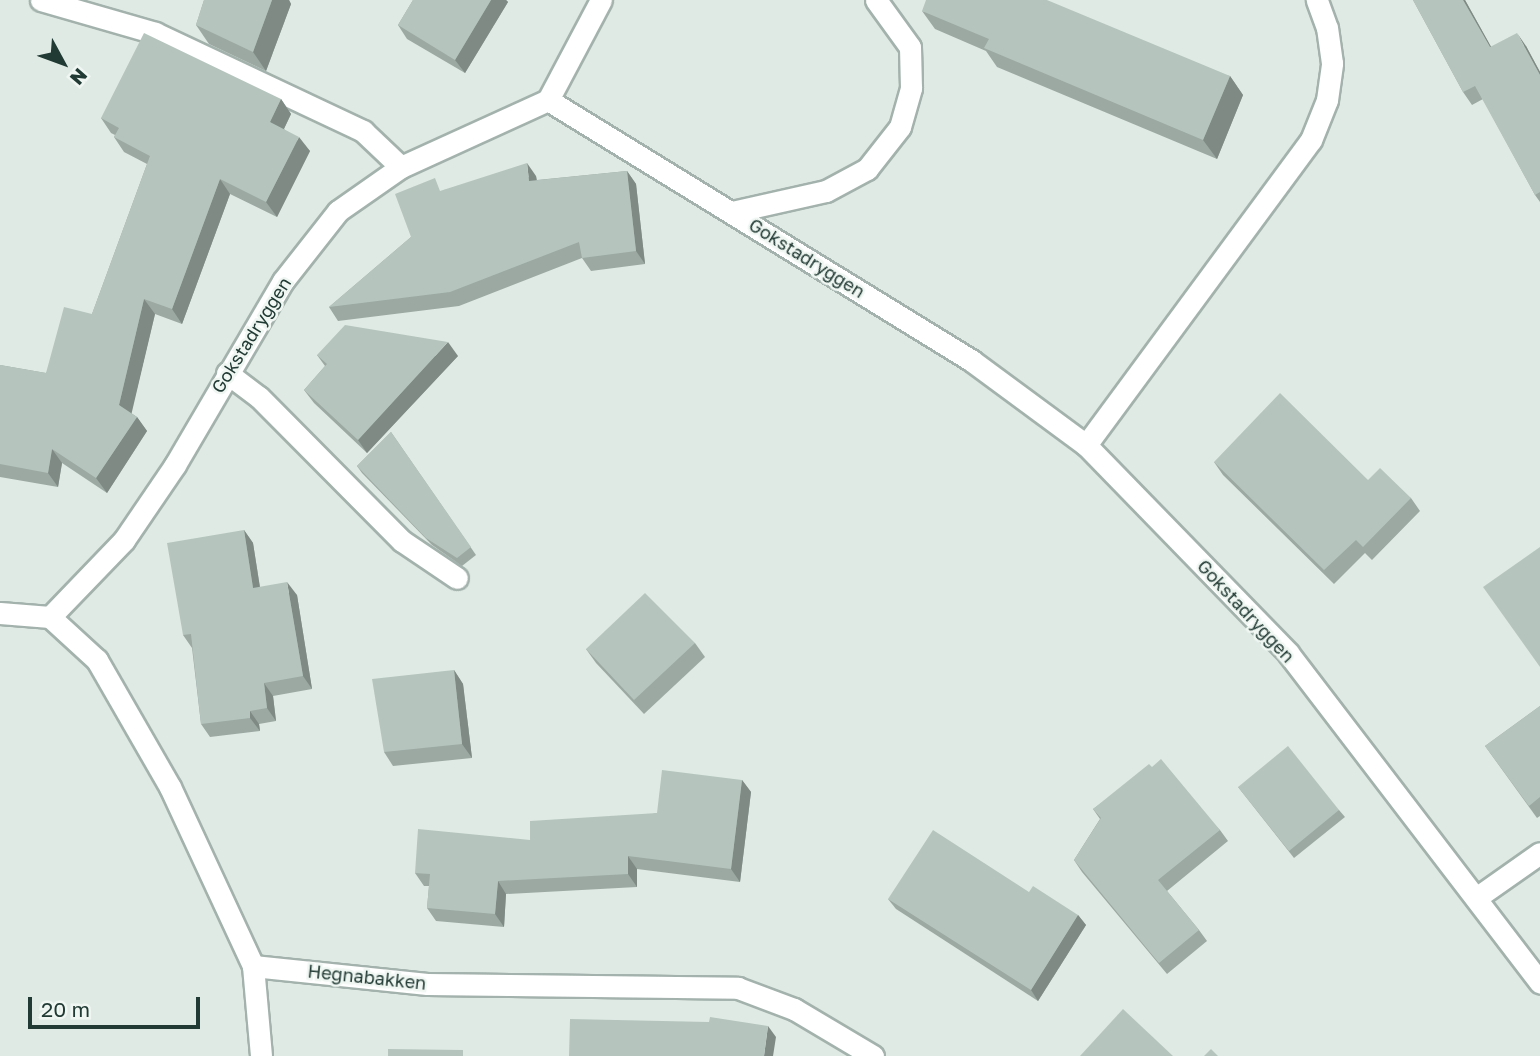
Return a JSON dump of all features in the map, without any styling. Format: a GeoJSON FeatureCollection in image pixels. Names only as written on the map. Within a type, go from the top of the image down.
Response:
{"type":"FeatureCollection","features":[{"type":"Feature","properties":{"kind":"street"},"geometry":{"type":"LineString","coordinates":[[41,0],[155,33],[363,131],[401,167]]}},
{"type":"Feature","properties":{"kind":"street"},"geometry":{"type":"LineString","coordinates":[[548,100],[601,0]]}},
{"type":"Feature","properties":{"kind":"street"},"geometry":{"type":"LineString","coordinates":[[732,212],[826,191],[867,169],[900,127],[911,88],[909,47],[876,0]]}},
{"type":"Feature","properties":{"kind":"street"},"geometry":{"type":"LineString","coordinates":[[1086,445],[1311,140],[1327,100],[1332,63],[1327,28],[1317,0]]}},
{"type":"Feature","properties":{"kind":"street","name":"Gokstadryggen"},"geometry":{"type":"LineString","coordinates":[[50,617],[124,540],[175,465],[283,281],[338,211],[401,167],[548,100],[972,361],[1086,445],[1288,653],[1540,983]]}},
{"type":"Feature","properties":{"kind":"street"},"geometry":{"type":"LineString","coordinates":[[227,373],[259,397],[402,541],[457,578]]}},
{"type":"Feature","properties":{"kind":"street"},"geometry":{"type":"LineString","coordinates":[[0,612],[50,617],[97,660],[170,787],[253,966],[261,1056]]}},
{"type":"Feature","properties":{"kind":"street"},"geometry":{"type":"LineString","coordinates":[[1476,898],[1540,853]]}},
{"type":"Feature","properties":{"kind":"street","name":"Hegnabakken"},"geometry":{"type":"LineString","coordinates":[[253,966],[427,984],[738,988],[794,1009],[873,1056]]}},
{"type":"Feature","properties":{"kind":"building"},"geometry":{"type":"Polygon","coordinates":[[[204,0],[272,0],[253,52],[196,25],[204,0]]]}},
{"type":"Feature","properties":{"kind":"building"},"geometry":{"type":"Polygon","coordinates":[[[413,0],[491,0],[455,60],[398,25],[413,0]]]}},
{"type":"Feature","properties":{"kind":"building"},"geometry":{"type":"Polygon","coordinates":[[[926,0],[1047,0],[1230,76],[1203,140],[984,48],[989,39],[922,11],[926,0]]]}},
{"type":"Feature","properties":{"kind":"building"},"geometry":{"type":"Polygon","coordinates":[[[1413,0],[1463,0],[1490,47],[1517,33],[1540,75],[1540,192],[1535,195],[1475,86],[1463,92],[1413,0]]]}},
{"type":"Feature","properties":{"kind":"building"},"geometry":{"type":"Polygon","coordinates":[[[144,33],[281,99],[270,122],[299,137],[266,202],[220,179],[172,309],[144,299],[119,405],[137,417],[96,478],[52,449],[48,473],[0,464],[0,365],[46,373],[64,307],[92,314],[150,156],[114,137],[119,128],[101,118],[144,33]]]}},
{"type":"Feature","properties":{"kind":"building"},"geometry":{"type":"Polygon","coordinates":[[[527,163],[529,181],[627,171],[636,251],[582,258],[579,242],[450,292],[329,307],[411,237],[395,194],[435,178],[440,191],[527,163]]]}},
{"type":"Feature","properties":{"kind":"building"},"geometry":{"type":"Polygon","coordinates":[[[345,325],[448,342],[358,440],[304,390],[327,364],[317,355],[345,325]]]}},
{"type":"Feature","properties":{"kind":"building"},"geometry":{"type":"Polygon","coordinates":[[[1280,393],[1368,480],[1380,468],[1411,498],[1363,547],[1356,540],[1324,570],[1214,462],[1280,393]]]}},
{"type":"Feature","properties":{"kind":"building"},"geometry":{"type":"Polygon","coordinates":[[[391,432],[471,547],[457,558],[426,538],[357,466],[391,432]]]}},
{"type":"Feature","properties":{"kind":"building"},"geometry":{"type":"Polygon","coordinates":[[[244,530],[253,588],[287,582],[303,676],[264,683],[267,708],[250,711],[250,718],[201,724],[191,634],[183,635],[167,543],[244,530]]]}},
{"type":"Feature","properties":{"kind":"building"},"geometry":{"type":"Polygon","coordinates":[[[1540,547],[1540,667],[1483,587],[1540,547]]]}},
{"type":"Feature","properties":{"kind":"building"},"geometry":{"type":"Polygon","coordinates":[[[645,593],[695,643],[634,700],[586,649],[645,593]]]}},
{"type":"Feature","properties":{"kind":"building"},"geometry":{"type":"Polygon","coordinates":[[[454,670],[462,744],[384,752],[372,679],[454,670]]]}},
{"type":"Feature","properties":{"kind":"building"},"geometry":{"type":"Polygon","coordinates":[[[1540,706],[1540,797],[1529,806],[1485,746],[1540,706]]]}},
{"type":"Feature","properties":{"kind":"building"},"geometry":{"type":"Polygon","coordinates":[[[1288,746],[1339,810],[1289,851],[1238,787],[1288,746]]]}},
{"type":"Feature","properties":{"kind":"building"},"geometry":{"type":"Polygon","coordinates":[[[1161,759],[1220,830],[1158,880],[1199,930],[1159,963],[1074,860],[1101,818],[1093,809],[1149,764],[1152,767],[1161,759]]]}},
{"type":"Feature","properties":{"kind":"building"},"geometry":{"type":"Polygon","coordinates":[[[662,770],[742,780],[731,869],[628,856],[628,874],[498,881],[495,914],[427,908],[430,874],[415,873],[418,829],[530,840],[530,821],[657,813],[662,770]]]}},
{"type":"Feature","properties":{"kind":"building"},"geometry":{"type":"Polygon","coordinates":[[[933,830],[1029,892],[1033,886],[1078,915],[1031,990],[888,899],[933,830]]]}},
{"type":"Feature","properties":{"kind":"building"},"geometry":{"type":"Polygon","coordinates":[[[1123,1009],[1173,1056],[1080,1056],[1123,1009]]]}},
{"type":"Feature","properties":{"kind":"building"},"geometry":{"type":"Polygon","coordinates":[[[710,1017],[768,1026],[764,1056],[569,1056],[570,1019],[709,1022],[710,1017]]]}},
{"type":"Feature","properties":{"kind":"building"},"geometry":{"type":"Polygon","coordinates":[[[388,1049],[463,1050],[463,1056],[388,1056],[388,1049]]]}},
{"type":"Feature","properties":{"kind":"building"},"geometry":{"type":"Polygon","coordinates":[[[1211,1049],[1218,1056],[1204,1056],[1211,1049]]]}}]}
